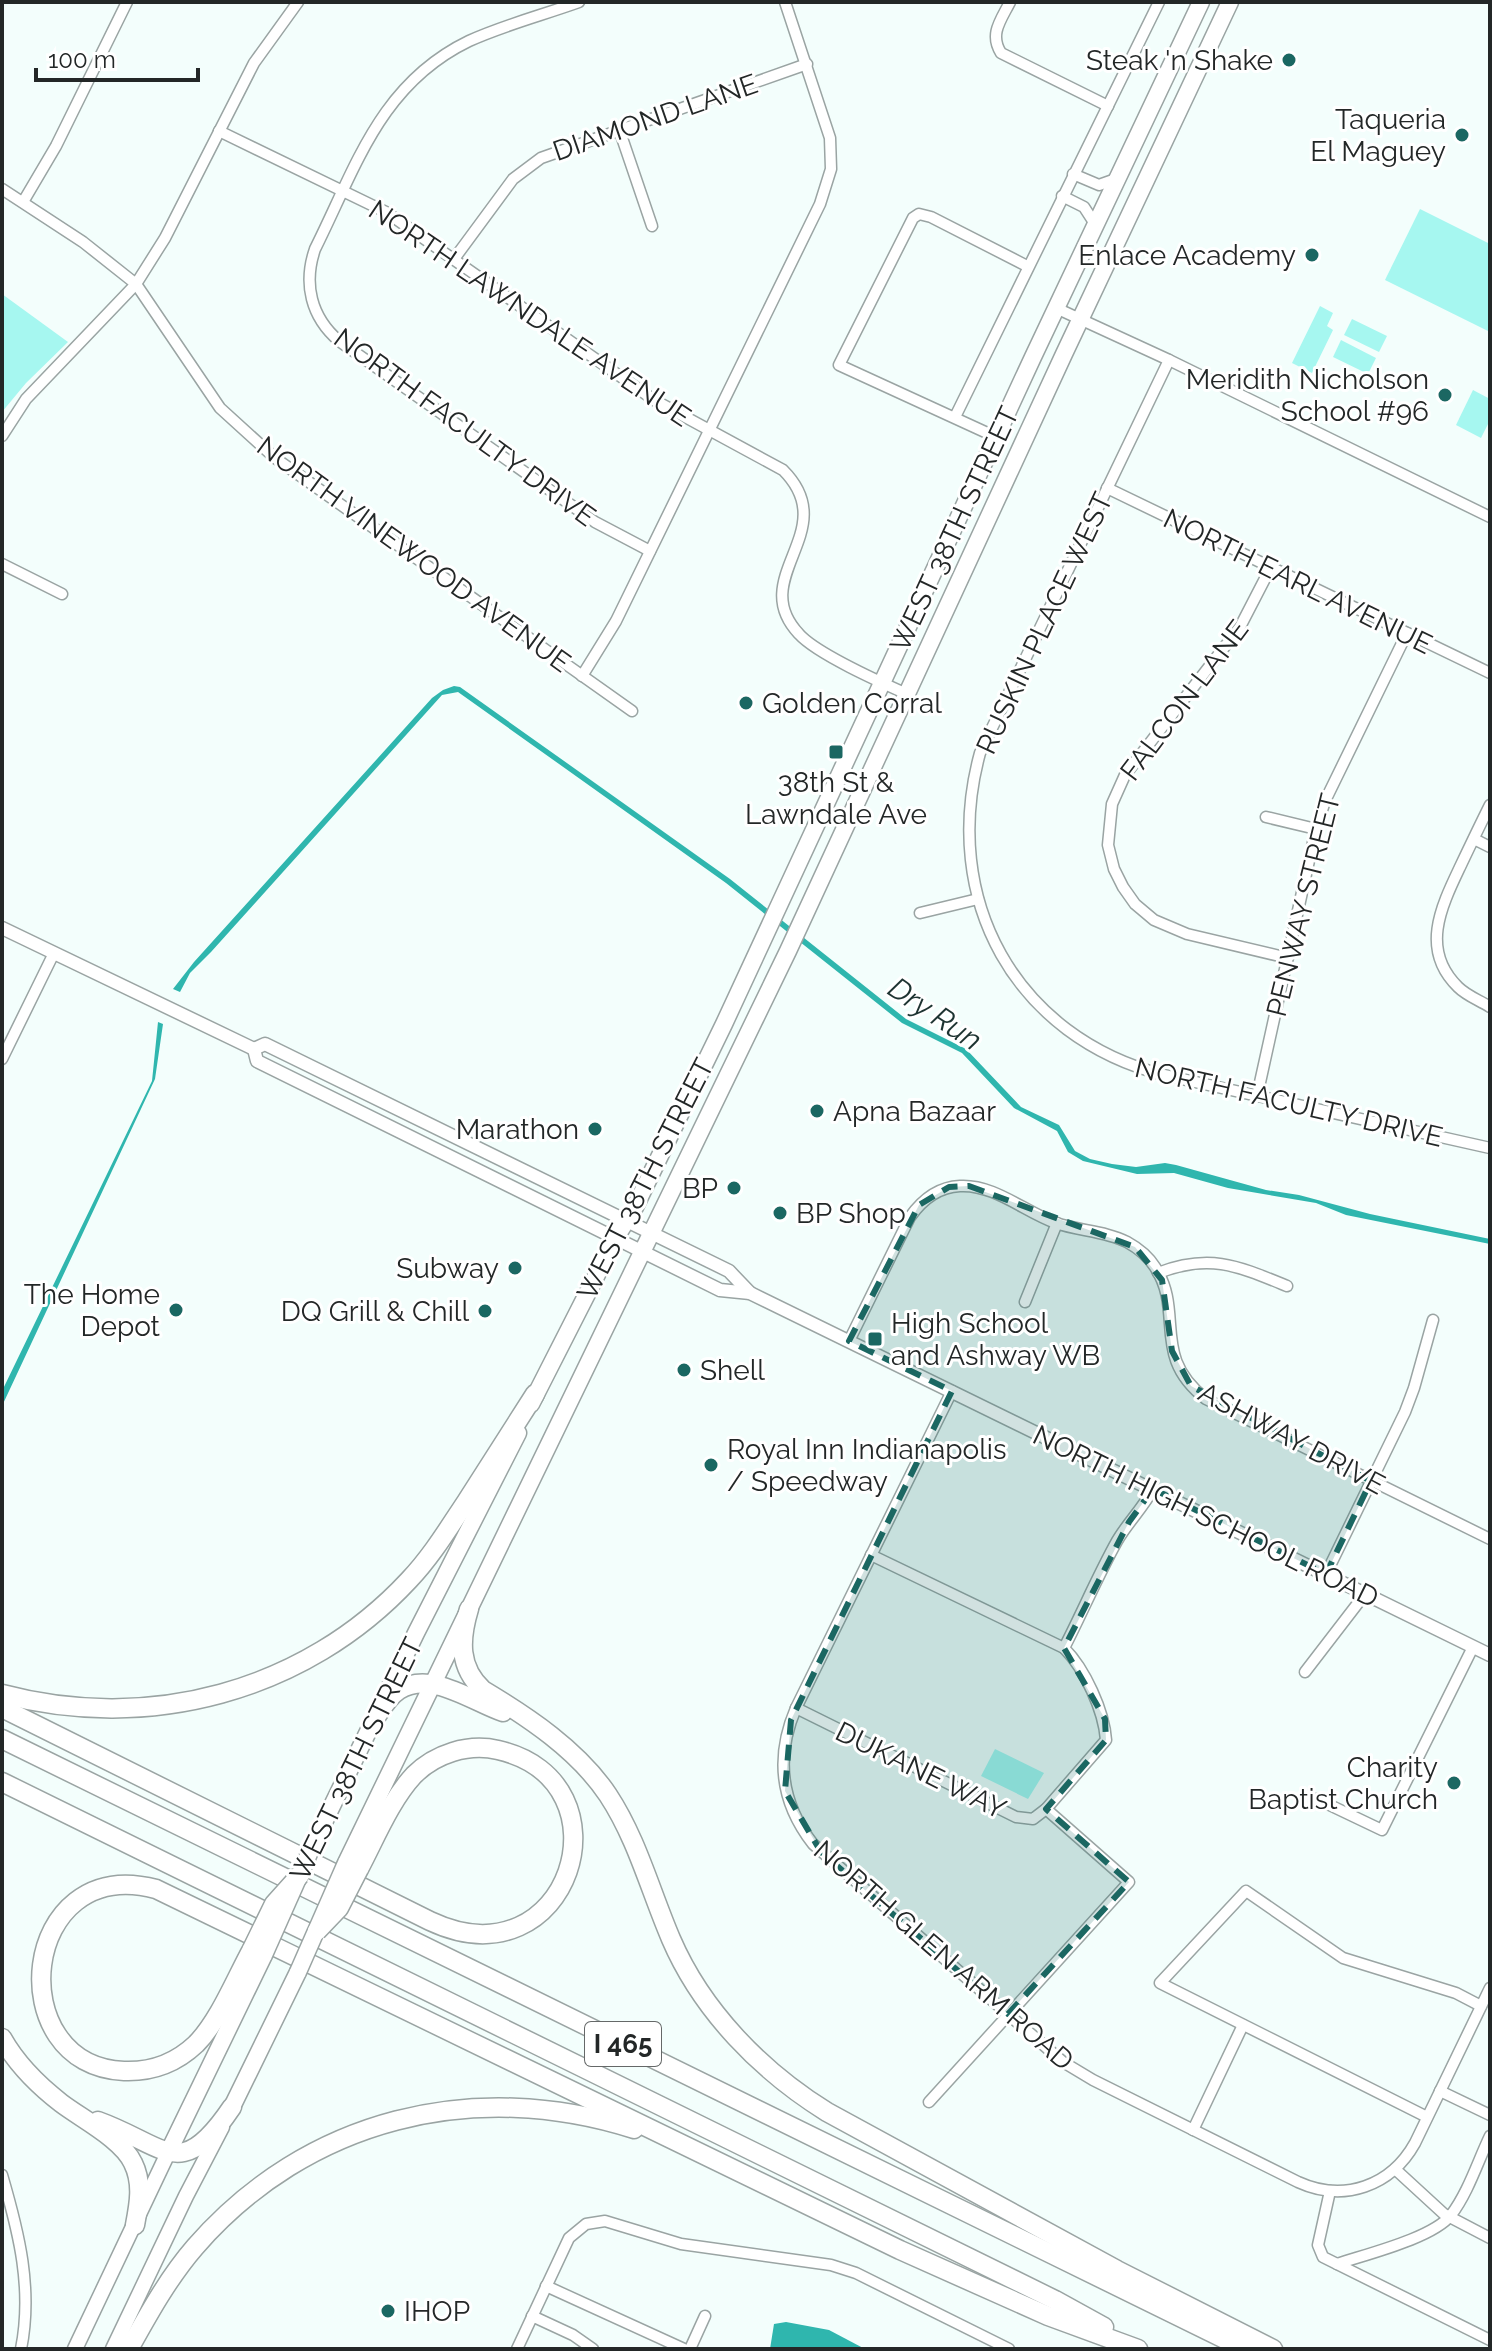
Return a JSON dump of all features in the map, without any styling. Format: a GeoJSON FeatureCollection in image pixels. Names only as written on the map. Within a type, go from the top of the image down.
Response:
{"type":"FeatureCollection","features":[{"type":"Feature","properties":{"kind":"highway"},"geometry":{"type":"LineString","coordinates":[[2,1694],[56,1706],[97,1710],[166,1706],[235,1691],[268,1679],[324,1650],[376,1612],[420,1567],[535,1394]]}},
{"type":"Feature","properties":{"kind":"highway"},"geometry":{"type":"LineString","coordinates":[[469,1609],[461,1639],[468,1670],[483,1690],[575,1757],[603,1789],[633,1839],[668,1931],[688,1973],[731,2032],[783,2081],[843,2121],[1117,2270],[1273,2349]]}},
{"type":"Feature","properties":{"kind":"highway"},"geometry":{"type":"LineString","coordinates":[[374,1720],[400,1689],[432,1685],[528,1721]]}},
{"type":"Feature","properties":{"kind":"highway"},"geometry":{"type":"LineString","coordinates":[[2,1708],[430,1921],[464,1933],[482,1935],[510,1930],[542,1911],[559,1890],[568,1873],[574,1845],[573,1826],[559,1792],[549,1777],[534,1765],[501,1750],[464,1749],[430,1763],[409,1782],[352,1866],[339,1908],[317,1931]]}},
{"type":"Feature","properties":{"kind":"highway","name":"I 465"},"geometry":{"type":"LineString","coordinates":[[2,1739],[1245,2349]]}},
{"type":"Feature","properties":{"kind":"highway","name":"I 465"},"geometry":{"type":"LineString","coordinates":[[2,1782],[1041,2293],[1141,2349]]}},
{"type":"Feature","properties":{"kind":"highway"},"geometry":{"type":"LineString","coordinates":[[300,1875],[274,1904],[258,1952],[203,2036],[180,2057],[154,2068],[117,2071],[82,2058],[55,2033],[40,2000],[37,1973],[40,1954],[51,1929],[62,1914],[84,1897],[120,1885],[147,1887],[173,1895],[661,2132],[900,2250],[1048,2316],[1141,2349]]}},
{"type":"Feature","properties":{"kind":"highway"},"geometry":{"type":"LineString","coordinates":[[2,2038],[30,2074],[119,2145],[134,2165],[140,2192],[135,2225]]}},
{"type":"Feature","properties":{"kind":"highway"},"geometry":{"type":"LineString","coordinates":[[77,2114],[168,2153],[182,2154],[196,2148],[217,2129],[232,2107]]}},
{"type":"Feature","properties":{"kind":"highway"},"geometry":{"type":"LineString","coordinates":[[129,2349],[167,2284],[194,2248],[231,2210],[296,2162],[370,2128],[449,2109],[530,2107],[583,2115],[621,2125],[700,2153]]}},
{"type":"Feature","properties":{"kind":"main road","name":"WEST 38TH STREET"},"geometry":{"type":"LineString","coordinates":[[300,1875],[535,1394],[627,1221],[766,935],[1201,2]]}},
{"type":"Feature","properties":{"kind":"main road","name":"WEST 38TH STREET"},"geometry":{"type":"LineString","coordinates":[[352,1866],[432,1685],[788,951],[1230,2]]}},
{"type":"Feature","properties":{"kind":"main road"},"geometry":{"type":"LineString","coordinates":[[113,2349],[317,1931]]}},
{"type":"Feature","properties":{"kind":"main road"},"geometry":{"type":"LineString","coordinates":[[75,2349],[135,2225],[258,1952]]}},
{"type":"Feature","properties":{"kind":"street"},"geometry":{"type":"LineString","coordinates":[[23,202],[56,146],[127,2]]}},
{"type":"Feature","properties":{"kind":"street"},"geometry":{"type":"LineString","coordinates":[[2,436],[26,399],[136,284],[165,238],[264,46],[298,2]]}},
{"type":"Feature","properties":{"kind":"street","name":"NORTH FACULTY DRIVE"},"geometry":{"type":"LineString","coordinates":[[579,2],[469,41],[423,70],[402,90],[380,117],[315,249],[310,269],[312,299],[328,331],[343,344],[595,522],[650,551]]}},
{"type":"Feature","properties":{"kind":"street"},"geometry":{"type":"LineString","coordinates":[[582,676],[610,633],[820,204],[829,179],[829,133],[785,2]]}},
{"type":"Feature","properties":{"kind":"street"},"geometry":{"type":"LineString","coordinates":[[1010,2],[994,34],[1001,53],[1108,106]]}},
{"type":"Feature","properties":{"kind":"street"},"geometry":{"type":"LineString","coordinates":[[955,417],[1159,2]]}},
{"type":"Feature","properties":{"kind":"street","name":"DIAMOND LANE"},"geometry":{"type":"LineString","coordinates":[[454,259],[507,186],[546,155],[807,64]]}},
{"type":"Feature","properties":{"kind":"street"},"geometry":{"type":"LineString","coordinates":[[619,129],[652,226]]}},
{"type":"Feature","properties":{"kind":"street","name":"NORTH LAWNDALE AVENUE"},"geometry":{"type":"LineString","coordinates":[[219,131],[386,212],[654,400],[774,463],[790,477],[799,490],[804,506],[804,524],[781,589],[790,623],[812,645],[907,694]]}},
{"type":"Feature","properties":{"kind":"street"},"geometry":{"type":"LineString","coordinates":[[1073,174],[1099,185],[1116,179]]}},
{"type":"Feature","properties":{"kind":"street","name":"NORTH VINEWOOD AVENUE"},"geometry":{"type":"LineString","coordinates":[[2,189],[83,242],[136,284],[220,408],[275,458],[632,711]]}},
{"type":"Feature","properties":{"kind":"street"},"geometry":{"type":"LineString","coordinates":[[1062,196],[1084,207],[1095,224]]}},
{"type":"Feature","properties":{"kind":"street"},"geometry":{"type":"LineString","coordinates":[[996,437],[839,365],[913,218],[919,214],[931,217],[1027,266]]}},
{"type":"Feature","properties":{"kind":"street"},"geometry":{"type":"LineString","coordinates":[[1056,308],[1490,517]]}},
{"type":"Feature","properties":{"kind":"street","name":"RUSKIN PLACE WEST"},"geometry":{"type":"LineString","coordinates":[[978,899],[971,869],[968,823],[980,753],[1169,360]]}},
{"type":"Feature","properties":{"kind":"street","name":"NORTH EARL AVENUE"},"geometry":{"type":"LineString","coordinates":[[1107,488],[1490,673]]}},
{"type":"Feature","properties":{"kind":"street"},"geometry":{"type":"LineString","coordinates":[[2,564],[62,594]]}},
{"type":"Feature","properties":{"kind":"street","name":"FALCON LANE"},"geometry":{"type":"LineString","coordinates":[[1271,567],[1240,627],[1125,775],[1112,804],[1108,845],[1114,869],[1123,887],[1139,908],[1154,920],[1187,934],[1288,958]]}},
{"type":"Feature","properties":{"kind":"street","name":"PENWAY STREET"},"geometry":{"type":"LineString","coordinates":[[1257,1096],[1316,829],[1328,792],[1407,633]]}},
{"type":"Feature","properties":{"kind":"street"},"geometry":{"type":"LineString","coordinates":[[1490,805],[1442,904],[1436,938],[1441,963],[1449,976],[1463,991],[1490,1007]]}},
{"type":"Feature","properties":{"kind":"street"},"geometry":{"type":"LineString","coordinates":[[1266,817],[1316,829]]}},
{"type":"Feature","properties":{"kind":"street"},"geometry":{"type":"LineString","coordinates":[[1474,839],[1490,847]]}},
{"type":"Feature","properties":{"kind":"street"},"geometry":{"type":"LineString","coordinates":[[920,913],[978,899]]}},
{"type":"Feature","properties":{"kind":"street","name":"NORTH FACULTY DRIVE"},"geometry":{"type":"LineString","coordinates":[[978,899],[986,927],[1008,967],[1036,1002],[1069,1032],[1107,1055],[1140,1069],[1490,1148]]}},
{"type":"Feature","properties":{"kind":"street","name":"NORTH HIGH SCHOOL ROAD"},"geometry":{"type":"LineString","coordinates":[[2,928],[254,1049]]}},
{"type":"Feature","properties":{"kind":"street"},"geometry":{"type":"LineString","coordinates":[[2,1059],[54,953]]}},
{"type":"Feature","properties":{"kind":"street","name":"NORTH HIGH SCHOOL ROAD"},"geometry":{"type":"LineString","coordinates":[[254,1049],[265,1044],[652,1233],[729,1271],[750,1293]]}},
{"type":"Feature","properties":{"kind":"street","name":"NORTH HIGH SCHOOL ROAD"},"geometry":{"type":"LineString","coordinates":[[254,1049],[257,1061],[615,1239],[720,1290],[750,1293],[1490,1655]]}},
{"type":"Feature","properties":{"kind":"street"},"geometry":{"type":"LineString","coordinates":[[849,1341],[910,1217],[919,1205],[935,1193],[954,1186],[979,1187],[1057,1223],[1126,1242],[1146,1256],[1158,1273],[1188,1263],[1212,1262],[1252,1272],[1287,1286]]}},
{"type":"Feature","properties":{"kind":"street"},"geometry":{"type":"LineString","coordinates":[[1025,1302],[1057,1223]]}},
{"type":"Feature","properties":{"kind":"street","name":"ASHWAY DRIVE"},"geometry":{"type":"LineString","coordinates":[[1158,1273],[1165,1291],[1172,1351],[1179,1370],[1191,1386],[1215,1404],[1490,1539]]}},
{"type":"Feature","properties":{"kind":"street"},"geometry":{"type":"LineString","coordinates":[[1326,1574],[1414,1388],[1433,1320]]}},
{"type":"Feature","properties":{"kind":"street","name":"NORTH GLEN ARM ROAD"},"geometry":{"type":"LineString","coordinates":[[952,1391],[796,1708],[787,1733],[783,1759],[783,1782],[789,1804],[813,1844],[1039,2044],[1071,2068],[1304,2185],[1330,2191]]}},
{"type":"Feature","properties":{"kind":"street"},"geometry":{"type":"LineString","coordinates":[[1064,1648],[1116,1543],[1129,1522],[1141,1511],[1153,1489]]}},
{"type":"Feature","properties":{"kind":"street"},"geometry":{"type":"LineString","coordinates":[[871,1555],[1064,1648],[1074,1658],[1105,1719],[1106,1740],[1046,1809],[1129,1882],[929,2102]]}},
{"type":"Feature","properties":{"kind":"street"},"geometry":{"type":"LineString","coordinates":[[1305,1672],[1365,1594]]}},
{"type":"Feature","properties":{"kind":"street"},"geometry":{"type":"LineString","coordinates":[[1317,1799],[1382,1830],[1473,1647]]}},
{"type":"Feature","properties":{"kind":"street","name":"DUKANE WAY"},"geometry":{"type":"LineString","coordinates":[[796,1708],[1016,1817],[1033,1819],[1046,1809]]}},
{"type":"Feature","properties":{"kind":"street"},"geometry":{"type":"LineString","coordinates":[[1427,2117],[1160,1983],[1246,1891],[1343,1958],[1456,1993],[1481,2006]]}},
{"type":"Feature","properties":{"kind":"street"},"geometry":{"type":"LineString","coordinates":[[1490,1988],[1411,2150],[1395,2169],[1372,2186],[1353,2191],[1330,2191],[1318,2251],[1323,2257],[1490,2340]]}},
{"type":"Feature","properties":{"kind":"street"},"geometry":{"type":"LineString","coordinates":[[1193,2130],[1243,2025]]}},
{"type":"Feature","properties":{"kind":"street"},"geometry":{"type":"LineString","coordinates":[[1440,2091],[1490,2115]]}},
{"type":"Feature","properties":{"kind":"street"},"geometry":{"type":"LineString","coordinates":[[1337,2264],[1425,2234],[1449,2217],[1490,2136]]}},
{"type":"Feature","properties":{"kind":"street"},"geometry":{"type":"LineString","coordinates":[[1395,2169],[1449,2217],[1490,2238]]}},
{"type":"Feature","properties":{"kind":"street"},"geometry":{"type":"LineString","coordinates":[[2,2175],[25,2270],[27,2312],[21,2349]]}},
{"type":"Feature","properties":{"kind":"street"},"geometry":{"type":"LineString","coordinates":[[517,2349],[569,2238],[586,2224],[607,2221],[681,2244],[839,2267],[1002,2347]]}},
{"type":"Feature","properties":{"kind":"street"},"geometry":{"type":"LineString","coordinates":[[546,2286],[684,2349]]}},
{"type":"Feature","properties":{"kind":"street"},"geometry":{"type":"LineString","coordinates":[[532,2316],[573,2335],[593,2349]]}},
{"type":"Feature","properties":{"kind":"street"},"geometry":{"type":"LineString","coordinates":[[690,2349],[705,2316]]}},
{"type":"Feature","properties":{"kind":"highlighted area"},"geometry":{"type":"Polygon","coordinates":[[[969,1186],[1135,1247],[1162,1280],[1172,1351],[1191,1386],[1371,1481],[1326,1574],[1153,1489],[1129,1522],[1064,1648],[1105,1719],[1106,1740],[1046,1809],[1129,1882],[1008,2014],[821,1852],[785,1791],[791,1720],[952,1391],[849,1341],[919,1205],[949,1187],[969,1186]]]}},
{"type":"Feature","properties":{"kind":"shaded area"},"geometry":{"type":"Polygon","coordinates":[[[1420,209],[1490,244],[1490,332],[1385,280],[1420,209]]]}},
{"type":"Feature","properties":{"kind":"shaded area"},"geometry":{"type":"Polygon","coordinates":[[[2,294],[68,342],[26,383],[2,412],[2,294]]]}},
{"type":"Feature","properties":{"kind":"shaded area"},"geometry":{"type":"Polygon","coordinates":[[[1320,306],[1333,313],[1327,326],[1333,330],[1312,373],[1292,363],[1320,306]]]}},
{"type":"Feature","properties":{"kind":"shaded area"},"geometry":{"type":"Polygon","coordinates":[[[1352,319],[1387,336],[1379,352],[1344,335],[1352,319]]]}},
{"type":"Feature","properties":{"kind":"shaded area"},"geometry":{"type":"Polygon","coordinates":[[[1341,340],[1376,358],[1368,374],[1333,357],[1341,340]]]}},
{"type":"Feature","properties":{"kind":"shaded area"},"geometry":{"type":"Polygon","coordinates":[[[1473,390],[1490,399],[1490,420],[1481,438],[1456,425],[1473,390]]]}},
{"type":"Feature","properties":{"kind":"shaded area","name":"Dry Run"},"geometry":{"type":"Polygon","coordinates":[[[454,686],[460,687],[730,879],[906,1019],[966,1049],[1021,1107],[1059,1125],[1075,1151],[1090,1159],[1112,1164],[1136,1167],[1165,1163],[1176,1165],[1266,1190],[1490,1239],[1490,1244],[1346,1215],[1316,1203],[1228,1188],[1174,1173],[1137,1174],[1083,1161],[1068,1152],[1057,1131],[1014,1108],[962,1053],[902,1023],[726,883],[458,692],[442,695],[190,973],[180,992],[173,989],[432,698],[454,686]]]}},
{"type":"Feature","properties":{"kind":"shaded area"},"geometry":{"type":"Polygon","coordinates":[[[158,1022],[163,1024],[155,1079],[2,1406],[2,1391],[152,1081],[158,1022]]]}},
{"type":"Feature","properties":{"kind":"shaded area"},"geometry":{"type":"Polygon","coordinates":[[[995,1749],[1044,1773],[1028,1799],[981,1776],[995,1749]]]}},
{"type":"Feature","properties":{"kind":"shaded area"},"geometry":{"type":"Polygon","coordinates":[[[786,2322],[829,2330],[865,2349],[770,2349],[774,2324],[786,2322]]]}},
{"type":"Feature","properties":{"kind":"place","name":"Steak 'n Shake"},"geometry":{"type":"Point","coordinates":[1289,60]}},
{"type":"Feature","properties":{"kind":"place","name":"Taqueria El Maguey"},"geometry":{"type":"Point","coordinates":[1462,135]}},
{"type":"Feature","properties":{"kind":"place","name":"Enlace Academy"},"geometry":{"type":"Point","coordinates":[1312,255]}},
{"type":"Feature","properties":{"kind":"place","name":"Meridith Nicholson School #96"},"geometry":{"type":"Point","coordinates":[1445,395]}},
{"type":"Feature","properties":{"kind":"place","name":"Golden Corral"},"geometry":{"type":"Point","coordinates":[746,703]}},
{"type":"Feature","properties":{"kind":"place","name":"38th St & Lawndale Ave"},"geometry":{"type":"Point","coordinates":[836,752]}},
{"type":"Feature","properties":{"kind":"place","name":"Apna Bazaar"},"geometry":{"type":"Point","coordinates":[817,1111]}},
{"type":"Feature","properties":{"kind":"place","name":"Marathon"},"geometry":{"type":"Point","coordinates":[595,1129]}},
{"type":"Feature","properties":{"kind":"place","name":"BP"},"geometry":{"type":"Point","coordinates":[734,1188]}},
{"type":"Feature","properties":{"kind":"place","name":"BP Shop"},"geometry":{"type":"Point","coordinates":[780,1213]}},
{"type":"Feature","properties":{"kind":"place","name":"Subway"},"geometry":{"type":"Point","coordinates":[515,1268]}},
{"type":"Feature","properties":{"kind":"place","name":"The Home Depot"},"geometry":{"type":"Point","coordinates":[176,1310]}},
{"type":"Feature","properties":{"kind":"place","name":"DQ Grill & Chill"},"geometry":{"type":"Point","coordinates":[485,1311]}},
{"type":"Feature","properties":{"kind":"place","name":"High School and Ashway WB"},"geometry":{"type":"Point","coordinates":[875,1339]}},
{"type":"Feature","properties":{"kind":"place","name":"Shell"},"geometry":{"type":"Point","coordinates":[684,1370]}},
{"type":"Feature","properties":{"kind":"place","name":"Royal Inn Indianapolis / Speedway"},"geometry":{"type":"Point","coordinates":[711,1465]}},
{"type":"Feature","properties":{"kind":"place","name":"Charity Baptist Church"},"geometry":{"type":"Point","coordinates":[1454,1783]}},
{"type":"Feature","properties":{"kind":"place","name":"IHOP"},"geometry":{"type":"Point","coordinates":[388,2311]}}]}
